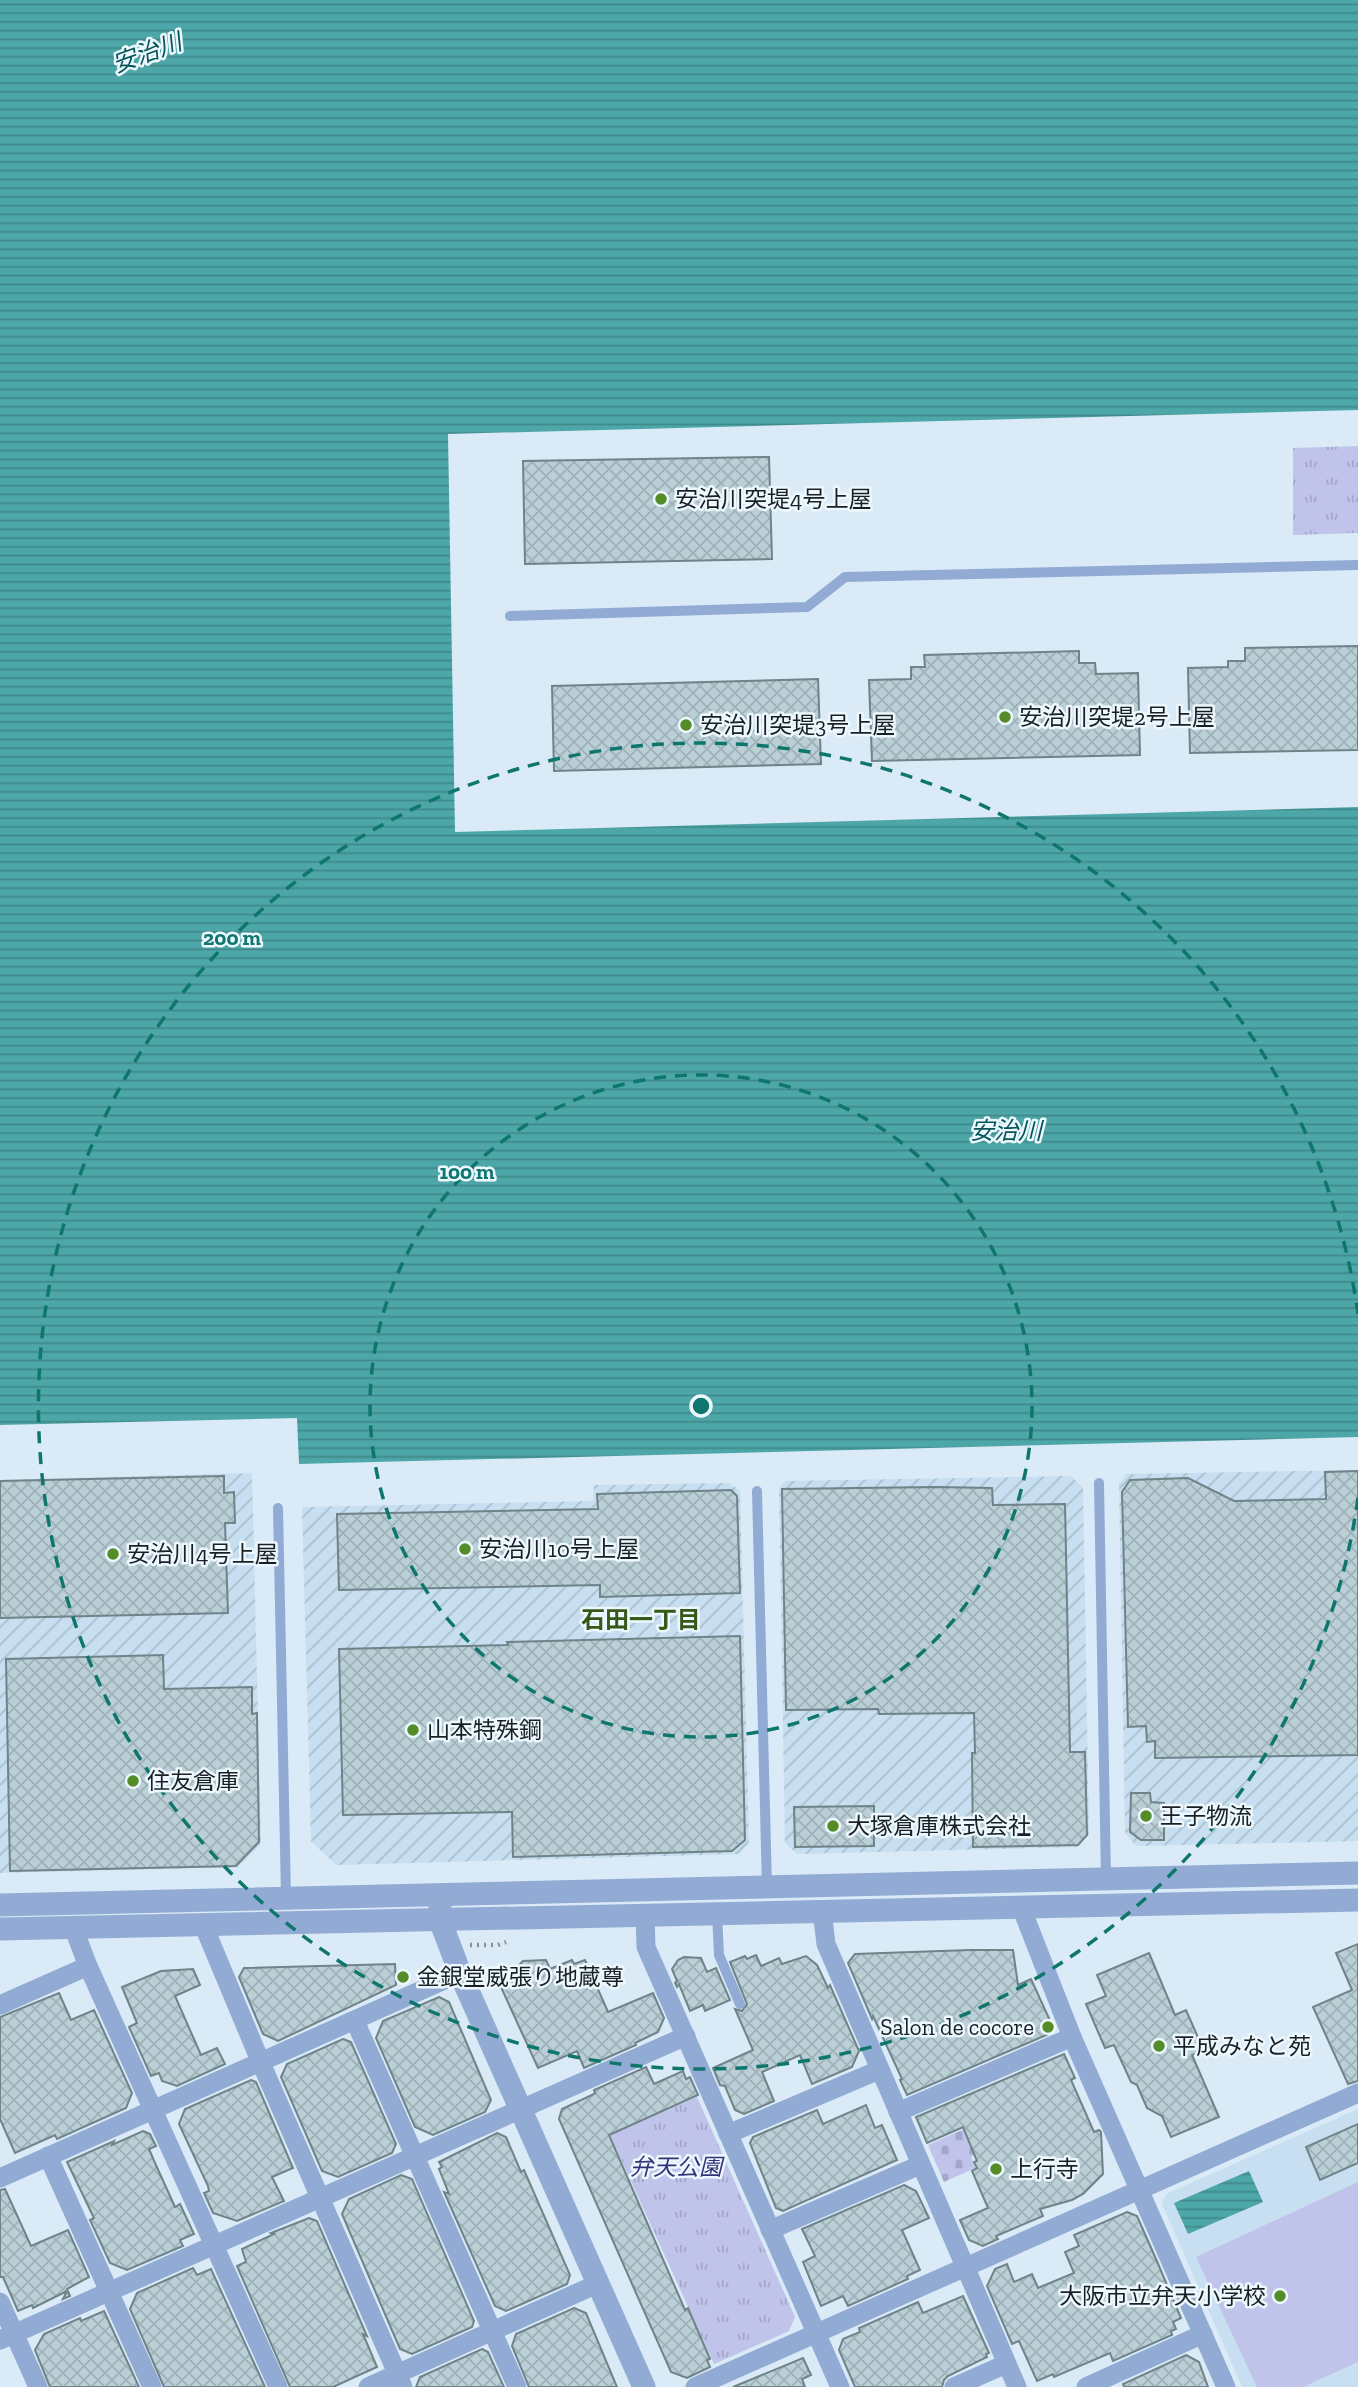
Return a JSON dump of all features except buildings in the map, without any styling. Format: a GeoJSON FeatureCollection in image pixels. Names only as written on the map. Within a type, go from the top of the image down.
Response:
{"type":"FeatureCollection","features":[{"type":"Feature","properties":{"kind":"street"},"geometry":{"type":"LineString","coordinates":[[0,1905],[1358,1873]]}},
{"type":"Feature","properties":{"kind":"street"},"geometry":{"type":"LineString","coordinates":[[439,1894],[440,1920],[460,1973],[644,2387]]}},
{"type":"Feature","properties":{"kind":"street"},"geometry":{"type":"LineString","coordinates":[[0,1929],[1358,1900]]}},
{"type":"Feature","properties":{"kind":"street"},"geometry":{"type":"LineString","coordinates":[[1021,1907],[1072,2037],[1226,2387]]}},
{"type":"Feature","properties":{"kind":"street"},"geometry":{"type":"LineString","coordinates":[[822,1911],[825,1944],[1017,2387]]}},
{"type":"Feature","properties":{"kind":"street"},"geometry":{"type":"LineString","coordinates":[[645,1915],[646,1947],[840,2387]]}},
{"type":"Feature","properties":{"kind":"street"},"geometry":{"type":"LineString","coordinates":[[203,1924],[401,2381]]}},
{"type":"Feature","properties":{"kind":"street"},"geometry":{"type":"LineString","coordinates":[[73,1927],[88,1966],[278,2387]]}},
{"type":"Feature","properties":{"kind":"street"},"geometry":{"type":"LineString","coordinates":[[0,2005],[88,1966]]}},
{"type":"Feature","properties":{"kind":"street"},"geometry":{"type":"LineString","coordinates":[[0,2178],[460,1973]]}},
{"type":"Feature","properties":{"kind":"street"},"geometry":{"type":"LineString","coordinates":[[355,2021],[517,2387]]}},
{"type":"Feature","properties":{"kind":"street"},"geometry":{"type":"LineString","coordinates":[[7,2337],[685,2036]]}},
{"type":"Feature","properties":{"kind":"street"},"geometry":{"type":"LineString","coordinates":[[898,2112],[1072,2037]]}},
{"type":"Feature","properties":{"kind":"street"},"geometry":{"type":"LineString","coordinates":[[728,2134],[880,2070]]}},
{"type":"Feature","properties":{"kind":"street"},"geometry":{"type":"LineString","coordinates":[[695,2387],[1358,2094]]}},
{"type":"Feature","properties":{"kind":"street"},"geometry":{"type":"LineString","coordinates":[[48,2156],[152,2387]]}},
{"type":"Feature","properties":{"kind":"street"},"geometry":{"type":"LineString","coordinates":[[770,2230],[920,2165]]}},
{"type":"Feature","properties":{"kind":"street"},"geometry":{"type":"LineString","coordinates":[[368,2387],[401,2381],[492,2331],[597,2284]]}},
{"type":"Feature","properties":{"kind":"street"},"geometry":{"type":"LineString","coordinates":[[0,2302],[7,2337],[38,2387]]}},
{"type":"Feature","properties":{"kind":"street"},"geometry":{"type":"LineString","coordinates":[[1086,2387],[1203,2334]]}},
{"type":"Feature","properties":{"kind":"street"},"geometry":{"type":"LineString","coordinates":[[954,2387],[1006,2364]]}},
{"type":"Feature","properties":{"kind":"lane"},"geometry":{"type":"LineString","coordinates":[[510,616],[807,607],[845,577],[1358,565]]}},
{"type":"Feature","properties":{"kind":"lane"},"geometry":{"type":"LineString","coordinates":[[1099,1483],[1106,1881]]}},
{"type":"Feature","properties":{"kind":"lane"},"geometry":{"type":"LineString","coordinates":[[757,1491],[767,1888]]}},
{"type":"Feature","properties":{"kind":"lane"},"geometry":{"type":"LineString","coordinates":[[278,1508],[286,1898]]}},
{"type":"Feature","properties":{"kind":"lane"},"geometry":{"type":"LineString","coordinates":[[717,1914],[719,1955],[740,2004]]}},
{"type":"Feature","properties":{"kind":"shaded area"},"geometry":{"type":"Polygon","coordinates":[[[1358,1470],[1358,1841],[1136,1846],[1125,1833],[1119,1484],[1126,1474],[1358,1470]]]}},
{"type":"Feature","properties":{"kind":"shaded area"},"geometry":{"type":"Polygon","coordinates":[[[252,1473],[261,1844],[238,1867],[0,1873],[0,1480],[252,1473]]]}},
{"type":"Feature","properties":{"kind":"shaded area"},"geometry":{"type":"Polygon","coordinates":[[[1071,1476],[1083,1488],[1089,1834],[1078,1847],[797,1854],[785,1843],[779,1488],[785,1481],[1071,1476]]]}},
{"type":"Feature","properties":{"kind":"shaded area"},"geometry":{"type":"Polygon","coordinates":[[[729,1483],[740,1490],[749,1843],[739,1854],[336,1865],[311,1841],[302,1507],[593,1501],[594,1485],[729,1483]]]}},
{"type":"Feature","properties":{"kind":"shaded area","name":"大阪市立弁天小学校"},"geometry":{"type":"Polygon","coordinates":[[[1358,2109],[1358,2387],[1242,2387],[1162,2204],[1166,2194],[1358,2109]]]}},
{"type":"Feature","properties":{"kind":"green space"},"geometry":{"type":"Polygon","coordinates":[[[1358,446],[1358,533],[1293,535],[1293,448],[1358,446]]]}},
{"type":"Feature","properties":{"kind":"green space","name":"弁天公園"},"geometry":{"type":"Polygon","coordinates":[[[697,2097],[795,2317],[789,2331],[714,2364],[610,2135],[697,2097]]]}},
{"type":"Feature","properties":{"kind":"green space"},"geometry":{"type":"Polygon","coordinates":[[[998,2114],[1009,2140],[971,2157],[975,2168],[944,2182],[928,2145],[998,2114]]]}},
{"type":"Feature","properties":{"kind":"green space"},"geometry":{"type":"Polygon","coordinates":[[[1358,2182],[1358,2362],[1303,2387],[1257,2387],[1196,2257],[1358,2182]]]}},
{"type":"Feature","properties":{"kind":"water","name":"安治川"},"geometry":{"type":"Polygon","coordinates":[[[0,0],[1358,0],[1358,410],[448,434],[455,832],[1358,807],[1358,1437],[299,1464],[297,1418],[0,1425],[0,0]]]}},
{"type":"Feature","properties":{"kind":"water"},"geometry":{"type":"Polygon","coordinates":[[[1249,2171],[1263,2202],[1188,2234],[1174,2203],[1249,2171]]]}},
{"type":"Feature","properties":{"kind":"place","name":"安治川突堤4号上屋"},"geometry":{"type":"Point","coordinates":[661,499]}},
{"type":"Feature","properties":{"kind":"place","name":"安治川突堤2号上屋"},"geometry":{"type":"Point","coordinates":[1005,717]}},
{"type":"Feature","properties":{"kind":"place","name":"安治川突堤3号上屋"},"geometry":{"type":"Point","coordinates":[686,725]}},
{"type":"Feature","properties":{"kind":"place","name":"安治川10号上屋"},"geometry":{"type":"Point","coordinates":[465,1549]}},
{"type":"Feature","properties":{"kind":"place","name":"安治川4号上屋"},"geometry":{"type":"Point","coordinates":[113,1554]}},
{"type":"Feature","properties":{"kind":"place","name":"山本特殊鋼"},"geometry":{"type":"Point","coordinates":[413,1730]}},
{"type":"Feature","properties":{"kind":"place","name":"住友倉庫"},"geometry":{"type":"Point","coordinates":[133,1781]}},
{"type":"Feature","properties":{"kind":"place","name":"王子物流"},"geometry":{"type":"Point","coordinates":[1146,1816]}},
{"type":"Feature","properties":{"kind":"place","name":"大塚倉庫株式会社"},"geometry":{"type":"Point","coordinates":[833,1826]}},
{"type":"Feature","properties":{"kind":"place","name":"金銀堂威張り地蔵尊"},"geometry":{"type":"Point","coordinates":[403,1977]}},
{"type":"Feature","properties":{"kind":"place","name":"Salon de cocore"},"geometry":{"type":"Point","coordinates":[1048,2027]}},
{"type":"Feature","properties":{"kind":"place","name":"平成みなと苑"},"geometry":{"type":"Point","coordinates":[1159,2046]}},
{"type":"Feature","properties":{"kind":"place","name":"上行寺"},"geometry":{"type":"Point","coordinates":[996,2169]}},
{"type":"Feature","properties":{"kind":"place","name":"大阪市立弁天小学校"},"geometry":{"type":"Point","coordinates":[1280,2296]}},
{"type":"Feature","properties":{"kind":"district","name":"石田一丁目"},"geometry":{"type":"Point","coordinates":[641,1620]}}]}
